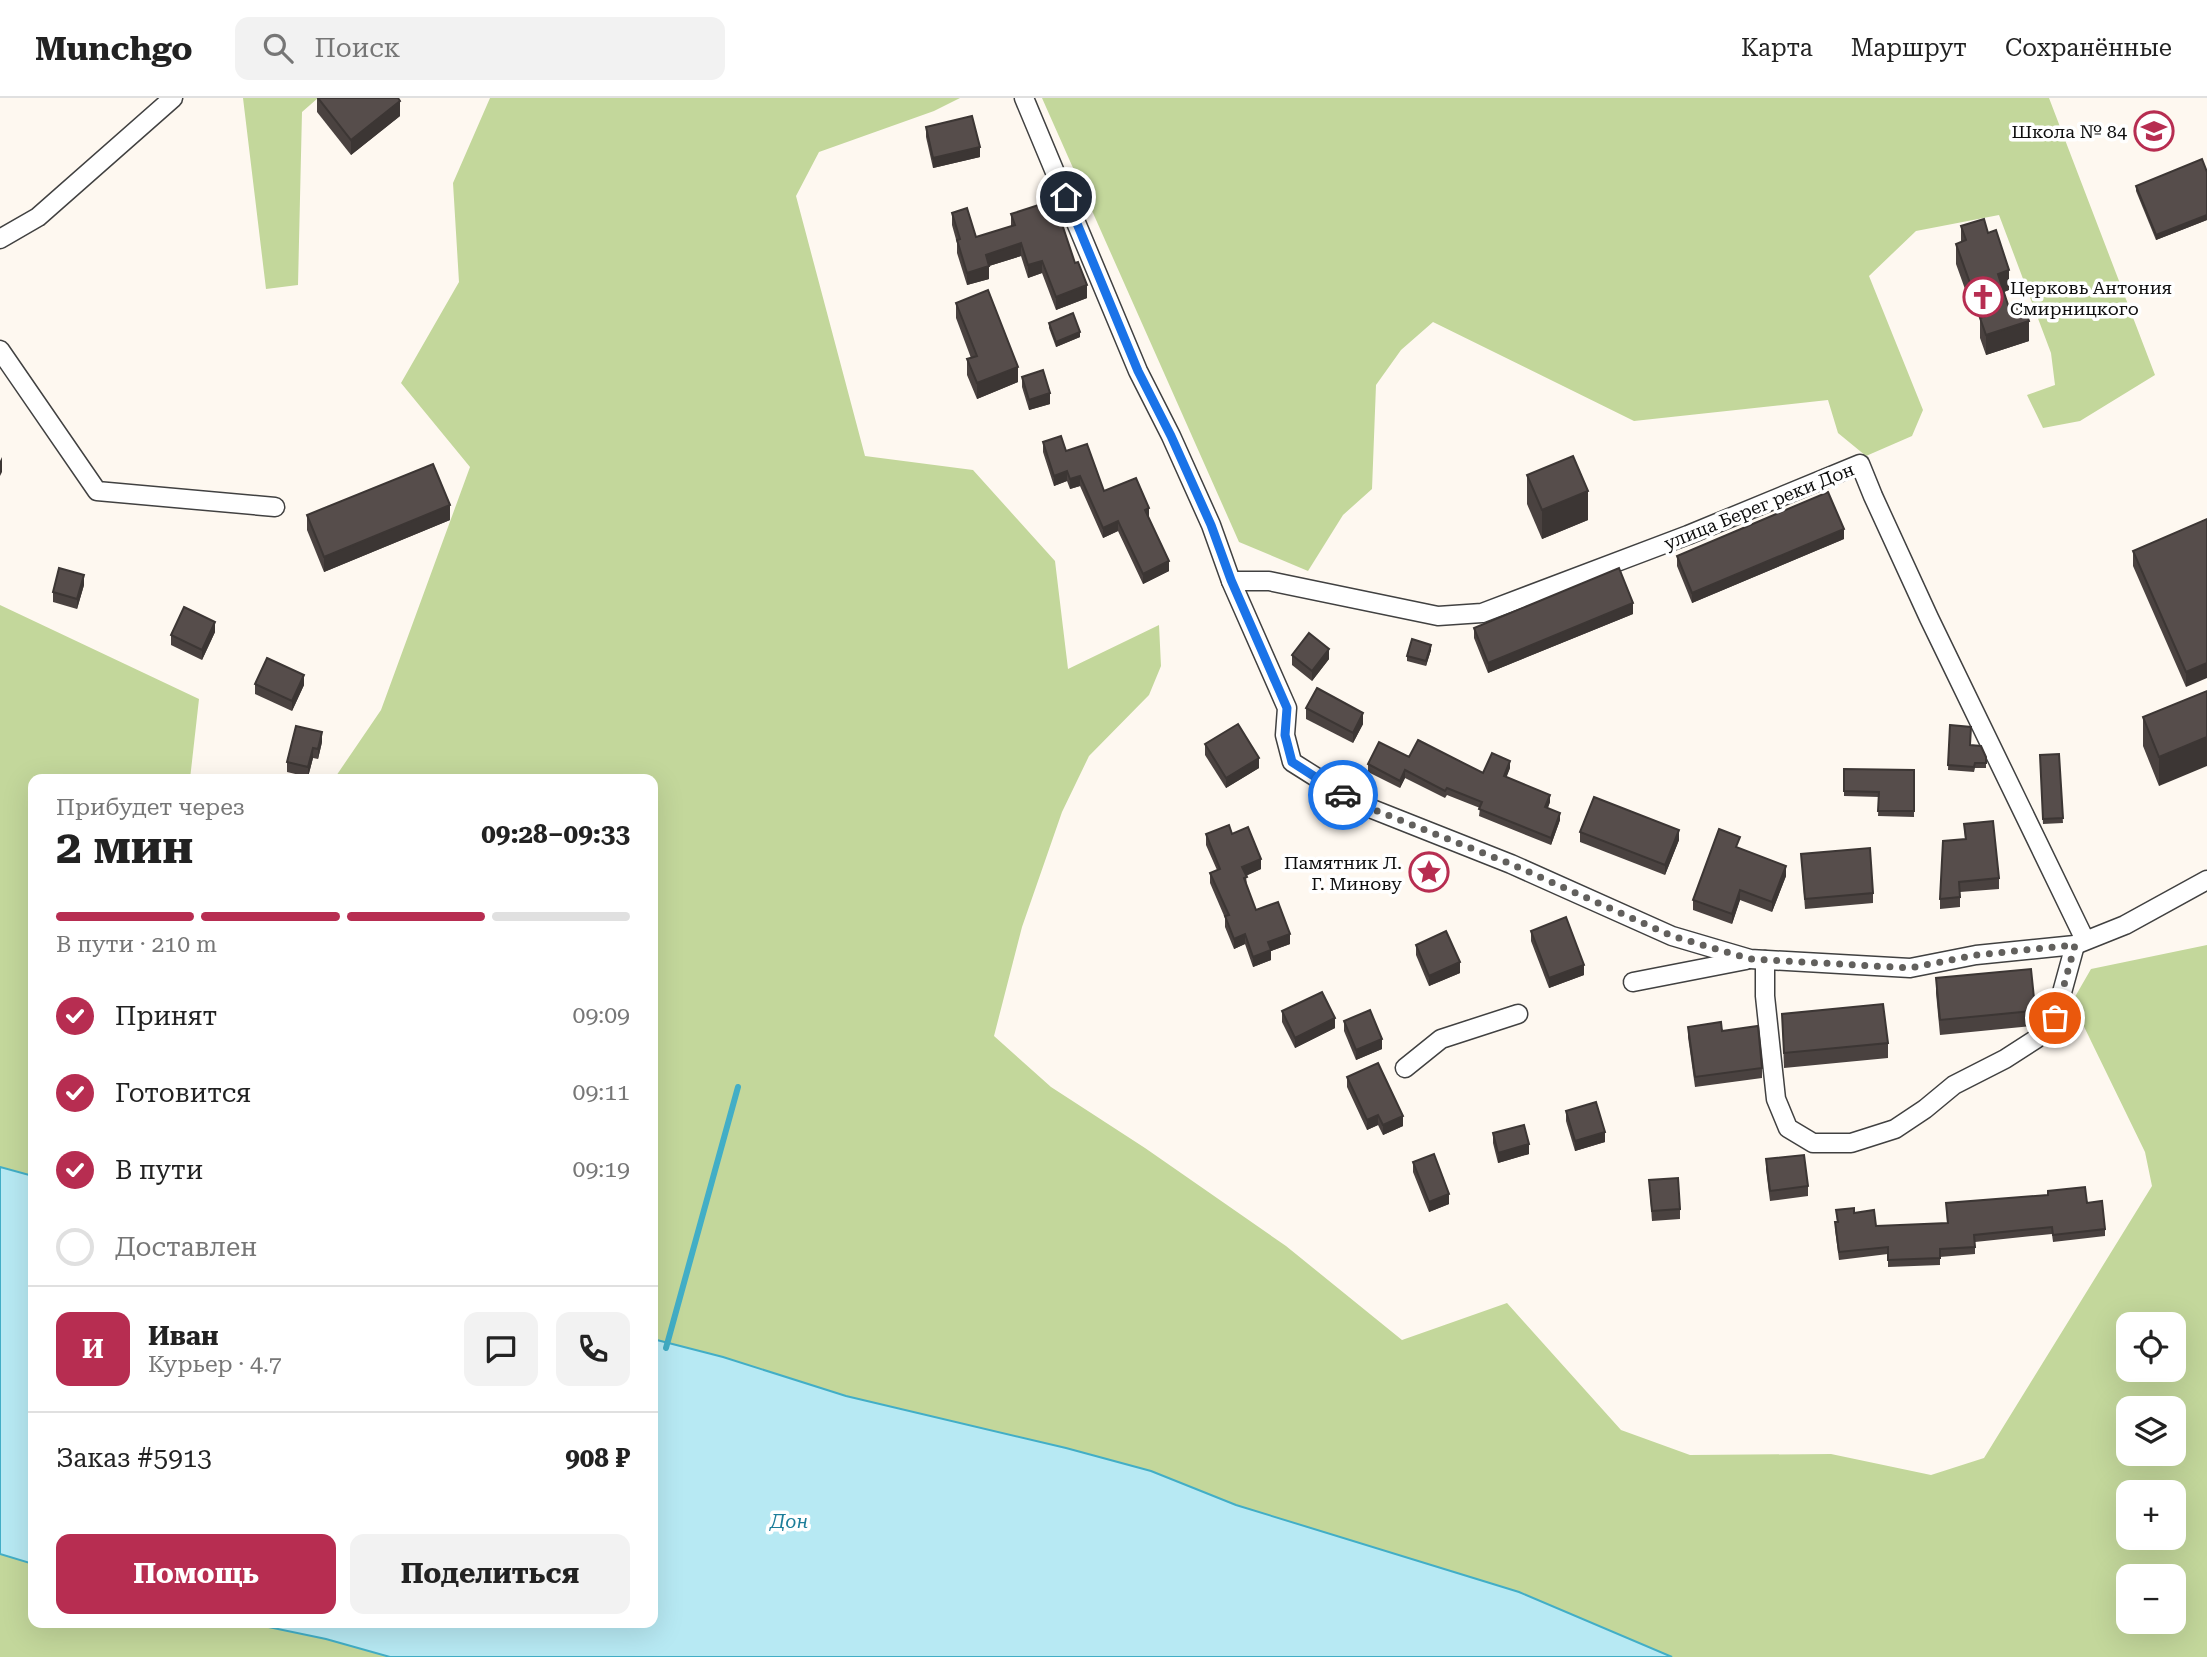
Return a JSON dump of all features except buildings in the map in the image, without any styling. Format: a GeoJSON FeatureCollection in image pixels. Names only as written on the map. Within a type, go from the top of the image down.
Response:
{"type":"FeatureCollection","features":[{"type":"Feature","properties":{"kind":"street"},"geometry":{"type":"LineString","coordinates":[[0,239],[38,217],[173,98]]}},
{"type":"Feature","properties":{"kind":"street"},"geometry":{"type":"LineString","coordinates":[[1024,98],[1138,371],[1211,525],[1231,580],[1287,708],[1285,735],[1292,762],[1357,803],[1511,864],[1672,936],[1757,960],[1910,968],[1976,955],[2080,942],[2124,925],[2207,880]]}},
{"type":"Feature","properties":{"kind":"street"},"geometry":{"type":"LineString","coordinates":[[0,350],[97,491],[275,507]]}},
{"type":"Feature","properties":{"kind":"street","name":"улица Берег реки Дон"},"geometry":{"type":"LineString","coordinates":[[1231,580],[1269,581],[1438,616],[1482,613],[1688,535],[1860,464],[1872,496],[2080,942]]}},
{"type":"Feature","properties":{"kind":"street"},"geometry":{"type":"LineString","coordinates":[[1757,960],[1765,996],[1776,1099],[1788,1128],[1813,1143],[1851,1143],[1895,1129],[1926,1109],[1954,1085],[2005,1059],[2036,1039],[2055,1018],[2080,942]]}},
{"type":"Feature","properties":{"kind":"street"},"geometry":{"type":"LineString","coordinates":[[1633,982],[1757,960]]}},
{"type":"Feature","properties":{"kind":"street"},"geometry":{"type":"LineString","coordinates":[[1405,1068],[1441,1039],[1518,1014]]}},
{"type":"Feature","properties":{"kind":"green space"},"geometry":{"type":"Polygon","coordinates":[[[243,98],[318,98],[302,112],[298,285],[266,289],[243,98]]]}},
{"type":"Feature","properties":{"kind":"green space"},"geometry":{"type":"Polygon","coordinates":[[[490,98],[960,98],[934,111],[819,152],[796,196],[865,456],[973,470],[1055,561],[1068,669],[1159,625],[1161,666],[1149,695],[1089,756],[1062,812],[1022,927],[994,1036],[1051,1087],[1145,1148],[1286,1246],[1402,1340],[1507,1303],[1621,1430],[1690,1455],[1831,1454],[1931,1475],[1984,1458],[2152,1186],[2145,1152],[2072,1002],[2091,969],[2207,945],[2207,1657],[1672,1657],[1519,1592],[1236,1505],[1151,1471],[846,1396],[723,1357],[658,1340],[658,774],[337,774],[381,710],[470,467],[401,383],[459,282],[453,183],[490,98]]]}},
{"type":"Feature","properties":{"kind":"green space"},"geometry":{"type":"Polygon","coordinates":[[[1042,98],[2049,98],[2155,375],[2080,421],[2043,428],[2027,395],[2055,385],[2051,353],[1999,215],[1916,231],[1869,276],[1923,410],[1912,436],[1866,456],[1838,433],[1828,400],[1634,421],[1433,322],[1401,350],[1376,385],[1372,489],[1343,515],[1308,571],[1239,542],[1042,98]]]}},
{"type":"Feature","properties":{"kind":"green space"},"geometry":{"type":"Polygon","coordinates":[[[0,605],[199,699],[191,774],[28,774],[28,1175],[0,1167],[0,605]]]}},
{"type":"Feature","properties":{"kind":"green space"},"geometry":{"type":"Polygon","coordinates":[[[0,1546],[28,1554],[28,1628],[302,1628],[418,1657],[0,1657],[0,1546]]]}},
{"type":"Feature","properties":{"kind":"water"},"geometry":{"type":"Polygon","coordinates":[[[0,1167],[28,1175],[28,1562],[0,1554],[0,1167]]]}},
{"type":"Feature","properties":{"kind":"water","name":"Дон"},"geometry":{"type":"Polygon","coordinates":[[[658,1340],[723,1357],[846,1396],[1151,1471],[1236,1505],[1519,1592],[1672,1657],[390,1657],[273,1628],[658,1628],[658,1340]]]}},
{"type":"Feature","properties":{"kind":"waterway"},"geometry":{"type":"LineString","coordinates":[[666,1348],[738,1087]]}},
{"type":"Feature","properties":{"kind":"way so far"},"geometry":{"type":"LineString","coordinates":[[1343,795],[1511,864],[1672,936],[1750,959],[1910,968],[1976,955],[2075,945],[2055,1018]]}},
{"type":"Feature","properties":{"kind":"place","name":"Школа № 84"},"geometry":{"type":"Point","coordinates":[2154,131]}},
{"type":"Feature","properties":{"kind":"place","name":"Церковь Антония Смирницкого"},"geometry":{"type":"Point","coordinates":[1983,297]}},
{"type":"Feature","properties":{"kind":"place","name":"Памятник Л. Г. Минову"},"geometry":{"type":"Point","coordinates":[1429,872]}},
{"type":"Feature","properties":{"kind":"route"},"geometry":{"type":"LineString","coordinates":[[1066,197],[1138,371],[1211,525],[1231,580],[1287,708],[1285,735],[1292,762],[1343,795]]}}]}
